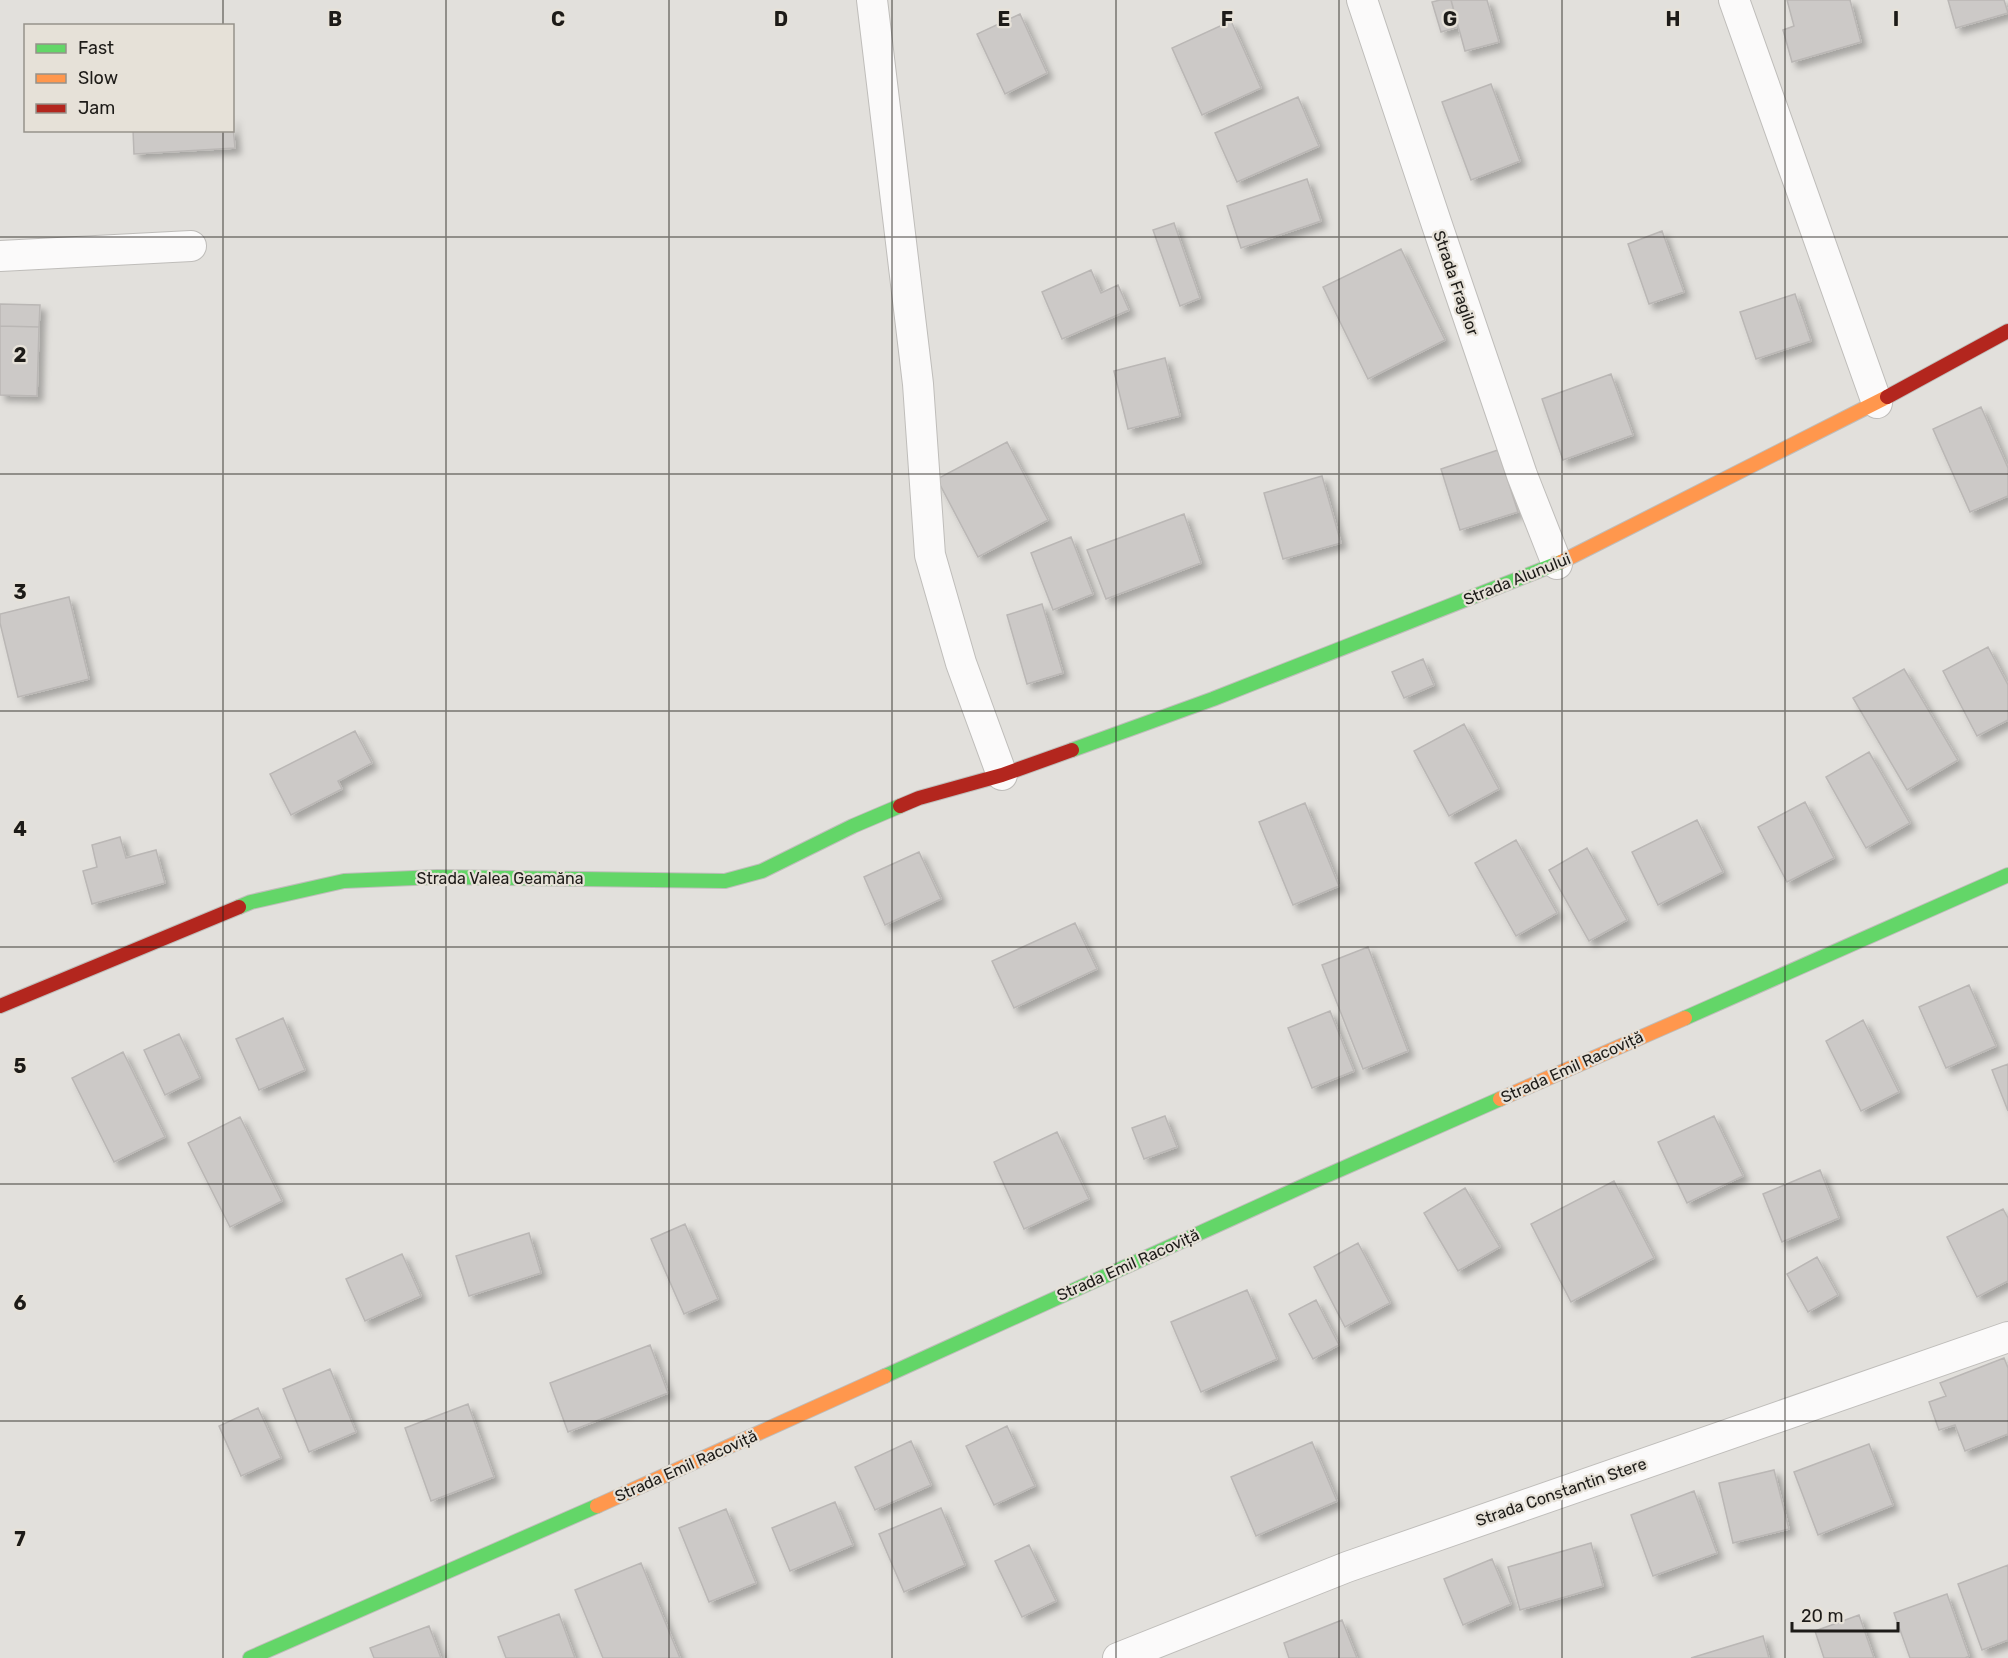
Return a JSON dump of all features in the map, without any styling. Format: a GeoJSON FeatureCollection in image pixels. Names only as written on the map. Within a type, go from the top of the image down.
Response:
{"type":"FeatureCollection","features":[{"type":"Feature","properties":{"kind":"street"},"geometry":{"type":"LineString","coordinates":[[872,0],[918,384],[930,555],[961,663],[1002,775]]}},
{"type":"Feature","properties":{"kind":"street","name":"Strada Fragilor"},"geometry":{"type":"LineString","coordinates":[[1362,0],[1522,475],[1557,564]]}},
{"type":"Feature","properties":{"kind":"street"},"geometry":{"type":"LineString","coordinates":[[1734,0],[1877,404]]}},
{"type":"Feature","properties":{"kind":"street"},"geometry":{"type":"LineString","coordinates":[[0,256],[191,246]]}},
{"type":"Feature","properties":{"kind":"street","name":"Strada Alunului"},"geometry":{"type":"LineString","coordinates":[[1002,775],[1213,699],[1557,564],[1877,404],[2008,331]]}},
{"type":"Feature","properties":{"kind":"street","name":"Strada Valea Geamăna"},"geometry":{"type":"LineString","coordinates":[[0,1006],[251,902],[344,881],[438,877],[725,881],[762,871],[853,826],[919,798],[1002,775]]}},
{"type":"Feature","properties":{"kind":"street","name":"Strada Emil Racoviță"},"geometry":{"type":"LineString","coordinates":[[250,1658],[576,1515],[1312,1182],[2008,875]]}},
{"type":"Feature","properties":{"kind":"street","name":"Strada Constantin Stere"},"geometry":{"type":"LineString","coordinates":[[1118,1658],[1347,1567],[2008,1337]]}},
{"type":"Feature","properties":{"kind":"building"},"geometry":{"type":"Polygon","coordinates":[[[1451,0],[1458,27],[1441,32],[1432,2],[1451,0]]]}},
{"type":"Feature","properties":{"kind":"building"},"geometry":{"type":"Polygon","coordinates":[[[1451,0],[1487,0],[1499,42],[1465,51],[1451,0]]]}},
{"type":"Feature","properties":{"kind":"building"},"geometry":{"type":"Polygon","coordinates":[[[1787,0],[1850,0],[1861,42],[1792,62],[1783,30],[1794,26],[1787,0]]]}},
{"type":"Feature","properties":{"kind":"building"},"geometry":{"type":"Polygon","coordinates":[[[1948,0],[2004,0],[2008,13],[1956,28],[1948,0]]]}},
{"type":"Feature","properties":{"kind":"building"},"geometry":{"type":"Polygon","coordinates":[[[1020,14],[1047,73],[1005,94],[977,34],[1020,14]]]}},
{"type":"Feature","properties":{"kind":"building"},"geometry":{"type":"Polygon","coordinates":[[[1231,21],[1261,88],[1202,115],[1172,48],[1231,21]]]}},
{"type":"Feature","properties":{"kind":"building"},"geometry":{"type":"Polygon","coordinates":[[[1491,84],[1520,161],[1471,180],[1442,102],[1491,84]]]}},
{"type":"Feature","properties":{"kind":"building"},"geometry":{"type":"Polygon","coordinates":[[[1298,97],[1319,146],[1237,182],[1215,133],[1298,97]]]}},
{"type":"Feature","properties":{"kind":"building"},"geometry":{"type":"Polygon","coordinates":[[[133,132],[234,132],[235,148],[134,154],[133,132]]]}},
{"type":"Feature","properties":{"kind":"building"},"geometry":{"type":"Polygon","coordinates":[[[1307,179],[1321,221],[1241,248],[1227,206],[1307,179]]]}},
{"type":"Feature","properties":{"kind":"building"},"geometry":{"type":"Polygon","coordinates":[[[1174,223],[1200,298],[1180,306],[1153,230],[1174,223]]]}},
{"type":"Feature","properties":{"kind":"building"},"geometry":{"type":"Polygon","coordinates":[[[1662,231],[1684,292],[1649,304],[1628,244],[1662,231]]]}},
{"type":"Feature","properties":{"kind":"building"},"geometry":{"type":"Polygon","coordinates":[[[1401,249],[1445,340],[1368,379],[1323,287],[1401,249]]]}},
{"type":"Feature","properties":{"kind":"building"},"geometry":{"type":"Polygon","coordinates":[[[1091,270],[1101,293],[1118,285],[1129,310],[1062,339],[1042,292],[1091,270]]]}},
{"type":"Feature","properties":{"kind":"building"},"geometry":{"type":"Polygon","coordinates":[[[1795,294],[1811,341],[1756,359],[1740,312],[1795,294]]]}},
{"type":"Feature","properties":{"kind":"building"},"geometry":{"type":"Polygon","coordinates":[[[0,304],[40,305],[39,327],[0,326],[0,304]]]}},
{"type":"Feature","properties":{"kind":"building"},"geometry":{"type":"Polygon","coordinates":[[[0,326],[39,327],[37,396],[0,395],[0,326]]]}},
{"type":"Feature","properties":{"kind":"building"},"geometry":{"type":"Polygon","coordinates":[[[1165,358],[1180,416],[1128,429],[1114,371],[1165,358]]]}},
{"type":"Feature","properties":{"kind":"building"},"geometry":{"type":"Polygon","coordinates":[[[1611,374],[1633,435],[1563,460],[1542,399],[1611,374]]]}},
{"type":"Feature","properties":{"kind":"building"},"geometry":{"type":"Polygon","coordinates":[[[1981,407],[2008,468],[2008,496],[1970,512],[1933,429],[1981,407]]]}},
{"type":"Feature","properties":{"kind":"building"},"geometry":{"type":"Polygon","coordinates":[[[1007,442],[1048,520],[978,557],[937,479],[1007,442]]]}},
{"type":"Feature","properties":{"kind":"building"},"geometry":{"type":"Polygon","coordinates":[[[1498,450],[1518,512],[1460,530],[1441,469],[1498,450]]]}},
{"type":"Feature","properties":{"kind":"building"},"geometry":{"type":"Polygon","coordinates":[[[1322,476],[1341,543],[1283,559],[1264,493],[1322,476]]]}},
{"type":"Feature","properties":{"kind":"building"},"geometry":{"type":"Polygon","coordinates":[[[1184,514],[1201,563],[1106,599],[1087,550],[1184,514]]]}},
{"type":"Feature","properties":{"kind":"building"},"geometry":{"type":"Polygon","coordinates":[[[1071,537],[1093,594],[1053,610],[1031,553],[1071,537]]]}},
{"type":"Feature","properties":{"kind":"building"},"geometry":{"type":"Polygon","coordinates":[[[69,597],[89,679],[18,697],[0,623],[0,614],[69,597]]]}},
{"type":"Feature","properties":{"kind":"building"},"geometry":{"type":"Polygon","coordinates":[[[1042,604],[1063,673],[1027,684],[1007,615],[1042,604]]]}},
{"type":"Feature","properties":{"kind":"building"},"geometry":{"type":"Polygon","coordinates":[[[1988,647],[2008,685],[2008,720],[1977,736],[1943,671],[1988,647]]]}},
{"type":"Feature","properties":{"kind":"building"},"geometry":{"type":"Polygon","coordinates":[[[1423,659],[1434,685],[1404,698],[1392,672],[1423,659]]]}},
{"type":"Feature","properties":{"kind":"building"},"geometry":{"type":"Polygon","coordinates":[[[1904,669],[1958,760],[1907,790],[1853,698],[1904,669]]]}},
{"type":"Feature","properties":{"kind":"building"},"geometry":{"type":"Polygon","coordinates":[[[1464,724],[1499,789],[1449,816],[1414,751],[1464,724]]]}},
{"type":"Feature","properties":{"kind":"building"},"geometry":{"type":"Polygon","coordinates":[[[355,731],[372,763],[338,781],[342,789],[291,815],[270,774],[355,731]]]}},
{"type":"Feature","properties":{"kind":"building"},"geometry":{"type":"Polygon","coordinates":[[[1869,752],[1910,823],[1866,848],[1826,777],[1869,752]]]}},
{"type":"Feature","properties":{"kind":"building"},"geometry":{"type":"Polygon","coordinates":[[[1805,802],[1834,858],[1787,882],[1758,827],[1805,802]]]}},
{"type":"Feature","properties":{"kind":"building"},"geometry":{"type":"Polygon","coordinates":[[[1305,803],[1339,886],[1293,905],[1259,822],[1305,803]]]}},
{"type":"Feature","properties":{"kind":"building"},"geometry":{"type":"Polygon","coordinates":[[[1697,820],[1723,872],[1658,905],[1632,852],[1697,820]]]}},
{"type":"Feature","properties":{"kind":"building"},"geometry":{"type":"Polygon","coordinates":[[[120,837],[126,858],[156,850],[165,883],[92,904],[83,871],[97,867],[92,845],[120,837]]]}},
{"type":"Feature","properties":{"kind":"building"},"geometry":{"type":"Polygon","coordinates":[[[1516,840],[1557,913],[1516,936],[1475,863],[1516,840]]]}},
{"type":"Feature","properties":{"kind":"building"},"geometry":{"type":"Polygon","coordinates":[[[1587,848],[1627,920],[1589,941],[1549,870],[1587,848]]]}},
{"type":"Feature","properties":{"kind":"building"},"geometry":{"type":"Polygon","coordinates":[[[919,852],[941,899],[885,925],[864,877],[919,852]]]}},
{"type":"Feature","properties":{"kind":"building"},"geometry":{"type":"Polygon","coordinates":[[[1075,923],[1097,969],[1014,1008],[992,961],[1075,923]]]}},
{"type":"Feature","properties":{"kind":"building"},"geometry":{"type":"Polygon","coordinates":[[[1368,947],[1408,1051],[1363,1069],[1322,965],[1368,947]]]}},
{"type":"Feature","properties":{"kind":"building"},"geometry":{"type":"Polygon","coordinates":[[[1969,985],[1996,1046],[1946,1068],[1919,1007],[1969,985]]]}},
{"type":"Feature","properties":{"kind":"building"},"geometry":{"type":"Polygon","coordinates":[[[1330,1011],[1354,1071],[1312,1088],[1288,1028],[1330,1011]]]}},
{"type":"Feature","properties":{"kind":"building"},"geometry":{"type":"Polygon","coordinates":[[[283,1018],[305,1070],[259,1090],[236,1039],[283,1018]]]}},
{"type":"Feature","properties":{"kind":"building"},"geometry":{"type":"Polygon","coordinates":[[[1863,1020],[1899,1092],[1861,1111],[1826,1041],[1863,1020]]]}},
{"type":"Feature","properties":{"kind":"building"},"geometry":{"type":"Polygon","coordinates":[[[179,1034],[200,1078],[165,1095],[144,1050],[179,1034]]]}},
{"type":"Feature","properties":{"kind":"building"},"geometry":{"type":"Polygon","coordinates":[[[123,1052],[165,1137],[114,1162],[72,1078],[123,1052]]]}},
{"type":"Feature","properties":{"kind":"building"},"geometry":{"type":"Polygon","coordinates":[[[2008,1064],[2008,1111],[1992,1070],[2008,1064]]]}},
{"type":"Feature","properties":{"kind":"building"},"geometry":{"type":"Polygon","coordinates":[[[1165,1116],[1177,1147],[1144,1159],[1132,1128],[1165,1116]]]}},
{"type":"Feature","properties":{"kind":"building"},"geometry":{"type":"Polygon","coordinates":[[[1714,1116],[1743,1176],[1687,1203],[1658,1142],[1714,1116]]]}},
{"type":"Feature","properties":{"kind":"building"},"geometry":{"type":"Polygon","coordinates":[[[240,1117],[282,1201],[230,1227],[188,1143],[240,1117]]]}},
{"type":"Feature","properties":{"kind":"building"},"geometry":{"type":"Polygon","coordinates":[[[1057,1132],[1089,1199],[1024,1229],[994,1162],[1057,1132]]]}},
{"type":"Feature","properties":{"kind":"building"},"geometry":{"type":"Polygon","coordinates":[[[1820,1170],[1839,1218],[1782,1242],[1763,1194],[1820,1170]]]}},
{"type":"Feature","properties":{"kind":"building"},"geometry":{"type":"Polygon","coordinates":[[[1614,1181],[1654,1258],[1571,1302],[1531,1224],[1614,1181]]]}},
{"type":"Feature","properties":{"kind":"building"},"geometry":{"type":"Polygon","coordinates":[[[1465,1188],[1500,1247],[1458,1271],[1424,1213],[1465,1188]]]}},
{"type":"Feature","properties":{"kind":"building"},"geometry":{"type":"Polygon","coordinates":[[[2003,1209],[2008,1218],[2008,1281],[1977,1297],[1947,1237],[2003,1209]]]}},
{"type":"Feature","properties":{"kind":"building"},"geometry":{"type":"Polygon","coordinates":[[[685,1224],[718,1299],[684,1314],[651,1239],[685,1224]]]}},
{"type":"Feature","properties":{"kind":"building"},"geometry":{"type":"Polygon","coordinates":[[[529,1233],[541,1273],[469,1296],[456,1256],[529,1233]]]}},
{"type":"Feature","properties":{"kind":"building"},"geometry":{"type":"Polygon","coordinates":[[[1358,1243],[1390,1303],[1345,1327],[1314,1267],[1358,1243]]]}},
{"type":"Feature","properties":{"kind":"building"},"geometry":{"type":"Polygon","coordinates":[[[402,1254],[421,1296],[365,1321],[346,1279],[402,1254]]]}},
{"type":"Feature","properties":{"kind":"building"},"geometry":{"type":"Polygon","coordinates":[[[1817,1257],[1838,1295],[1808,1312],[1787,1274],[1817,1257]]]}},
{"type":"Feature","properties":{"kind":"building"},"geometry":{"type":"Polygon","coordinates":[[[1247,1290],[1277,1359],[1201,1392],[1171,1322],[1247,1290]]]}},
{"type":"Feature","properties":{"kind":"building"},"geometry":{"type":"Polygon","coordinates":[[[1316,1300],[1339,1345],[1313,1359],[1289,1314],[1316,1300]]]}},
{"type":"Feature","properties":{"kind":"building"},"geometry":{"type":"Polygon","coordinates":[[[650,1345],[668,1393],[568,1432],[550,1383],[650,1345]]]}},
{"type":"Feature","properties":{"kind":"building"},"geometry":{"type":"Polygon","coordinates":[[[2004,1358],[2008,1368],[2008,1434],[1965,1451],[1955,1425],[1939,1430],[1929,1402],[1946,1396],[1940,1383],[2004,1358]]]}},
{"type":"Feature","properties":{"kind":"building"},"geometry":{"type":"Polygon","coordinates":[[[330,1369],[356,1432],[309,1452],[283,1389],[330,1369]]]}},
{"type":"Feature","properties":{"kind":"building"},"geometry":{"type":"Polygon","coordinates":[[[468,1404],[494,1477],[431,1501],[405,1428],[468,1404]]]}},
{"type":"Feature","properties":{"kind":"building"},"geometry":{"type":"Polygon","coordinates":[[[258,1408],[281,1458],[241,1476],[219,1426],[258,1408]]]}},
{"type":"Feature","properties":{"kind":"building"},"geometry":{"type":"Polygon","coordinates":[[[1007,1426],[1035,1486],[994,1505],[966,1446],[1007,1426]]]}},
{"type":"Feature","properties":{"kind":"building"},"geometry":{"type":"Polygon","coordinates":[[[911,1441],[931,1485],[875,1510],[855,1467],[911,1441]]]}},
{"type":"Feature","properties":{"kind":"building"},"geometry":{"type":"Polygon","coordinates":[[[1312,1442],[1337,1501],[1256,1536],[1231,1477],[1312,1442]]]}},
{"type":"Feature","properties":{"kind":"building"},"geometry":{"type":"Polygon","coordinates":[[[1869,1444],[1893,1505],[1818,1535],[1794,1472],[1869,1444]]]}},
{"type":"Feature","properties":{"kind":"building"},"geometry":{"type":"Polygon","coordinates":[[[1774,1470],[1789,1529],[1733,1543],[1719,1483],[1774,1470]]]}},
{"type":"Feature","properties":{"kind":"building"},"geometry":{"type":"Polygon","coordinates":[[[1694,1491],[1717,1553],[1653,1576],[1631,1515],[1694,1491]]]}},
{"type":"Feature","properties":{"kind":"building"},"geometry":{"type":"Polygon","coordinates":[[[835,1502],[853,1545],[790,1571],[772,1528],[835,1502]]]}},
{"type":"Feature","properties":{"kind":"building"},"geometry":{"type":"Polygon","coordinates":[[[941,1508],[965,1565],[904,1592],[879,1534],[941,1508]]]}},
{"type":"Feature","properties":{"kind":"building"},"geometry":{"type":"Polygon","coordinates":[[[726,1509],[756,1583],[709,1602],[679,1528],[726,1509]]]}},
{"type":"Feature","properties":{"kind":"building"},"geometry":{"type":"Polygon","coordinates":[[[1591,1543],[1603,1586],[1520,1610],[1508,1567],[1591,1543]]]}},
{"type":"Feature","properties":{"kind":"building"},"geometry":{"type":"Polygon","coordinates":[[[1029,1545],[1056,1601],[1022,1617],[995,1561],[1029,1545]]]}},
{"type":"Feature","properties":{"kind":"building"},"geometry":{"type":"Polygon","coordinates":[[[1492,1559],[1511,1604],[1463,1625],[1444,1579],[1492,1559]]]}},
{"type":"Feature","properties":{"kind":"building"},"geometry":{"type":"Polygon","coordinates":[[[641,1563],[680,1658],[603,1658],[575,1590],[641,1563]]]}},
{"type":"Feature","properties":{"kind":"building"},"geometry":{"type":"Polygon","coordinates":[[[2008,1565],[2008,1640],[1982,1650],[1958,1584],[2008,1565]]]}},
{"type":"Feature","properties":{"kind":"building"},"geometry":{"type":"Polygon","coordinates":[[[1947,1594],[1969,1656],[1965,1658],[1910,1658],[1894,1613],[1947,1594]]]}},
{"type":"Feature","properties":{"kind":"building"},"geometry":{"type":"Polygon","coordinates":[[[559,1614],[575,1658],[506,1658],[498,1637],[559,1614]]]}},
{"type":"Feature","properties":{"kind":"building"},"geometry":{"type":"Polygon","coordinates":[[[1859,1615],[1874,1658],[1824,1658],[1815,1631],[1859,1615]]]}},
{"type":"Feature","properties":{"kind":"building"},"geometry":{"type":"Polygon","coordinates":[[[1342,1620],[1357,1658],[1289,1658],[1284,1643],[1342,1620]]]}},
{"type":"Feature","properties":{"kind":"building"},"geometry":{"type":"Polygon","coordinates":[[[429,1626],[441,1658],[374,1658],[370,1648],[429,1626]]]}},
{"type":"Feature","properties":{"kind":"building"},"geometry":{"type":"Polygon","coordinates":[[[1763,1636],[1769,1658],[1691,1658],[1763,1636]]]}},
{"type":"Feature","properties":{"kind":"traffic: fast"},"geometry":{"type":"LineString","coordinates":[[1072,750],[1213,699],[1561,562]]}},
{"type":"Feature","properties":{"kind":"traffic: fast"},"geometry":{"type":"LineString","coordinates":[[239,907],[251,902],[344,881],[437,877],[725,881],[762,871],[853,826],[900,806]]}},
{"type":"Feature","properties":{"kind":"traffic: fast"},"geometry":{"type":"LineString","coordinates":[[1685,1018],[2008,875]]}},
{"type":"Feature","properties":{"kind":"traffic: fast"},"geometry":{"type":"LineString","coordinates":[[885,1376],[1500,1099]]}},
{"type":"Feature","properties":{"kind":"traffic: fast"},"geometry":{"type":"LineString","coordinates":[[250,1658],[597,1506]]}},
{"type":"Feature","properties":{"kind":"traffic: slow"},"geometry":{"type":"LineString","coordinates":[[1561,562],[1887,397]]}},
{"type":"Feature","properties":{"kind":"traffic: slow"},"geometry":{"type":"LineString","coordinates":[[1500,1099],[1685,1018]]}},
{"type":"Feature","properties":{"kind":"traffic: slow"},"geometry":{"type":"LineString","coordinates":[[597,1506],[885,1376]]}},
{"type":"Feature","properties":{"kind":"traffic: jam"},"geometry":{"type":"LineString","coordinates":[[1887,397],[2008,331]]}},
{"type":"Feature","properties":{"kind":"traffic: jam"},"geometry":{"type":"LineString","coordinates":[[900,806],[919,798],[1002,775],[1072,750]]}},
{"type":"Feature","properties":{"kind":"traffic: jam"},"geometry":{"type":"LineString","coordinates":[[0,1006],[239,907]]}}]}
